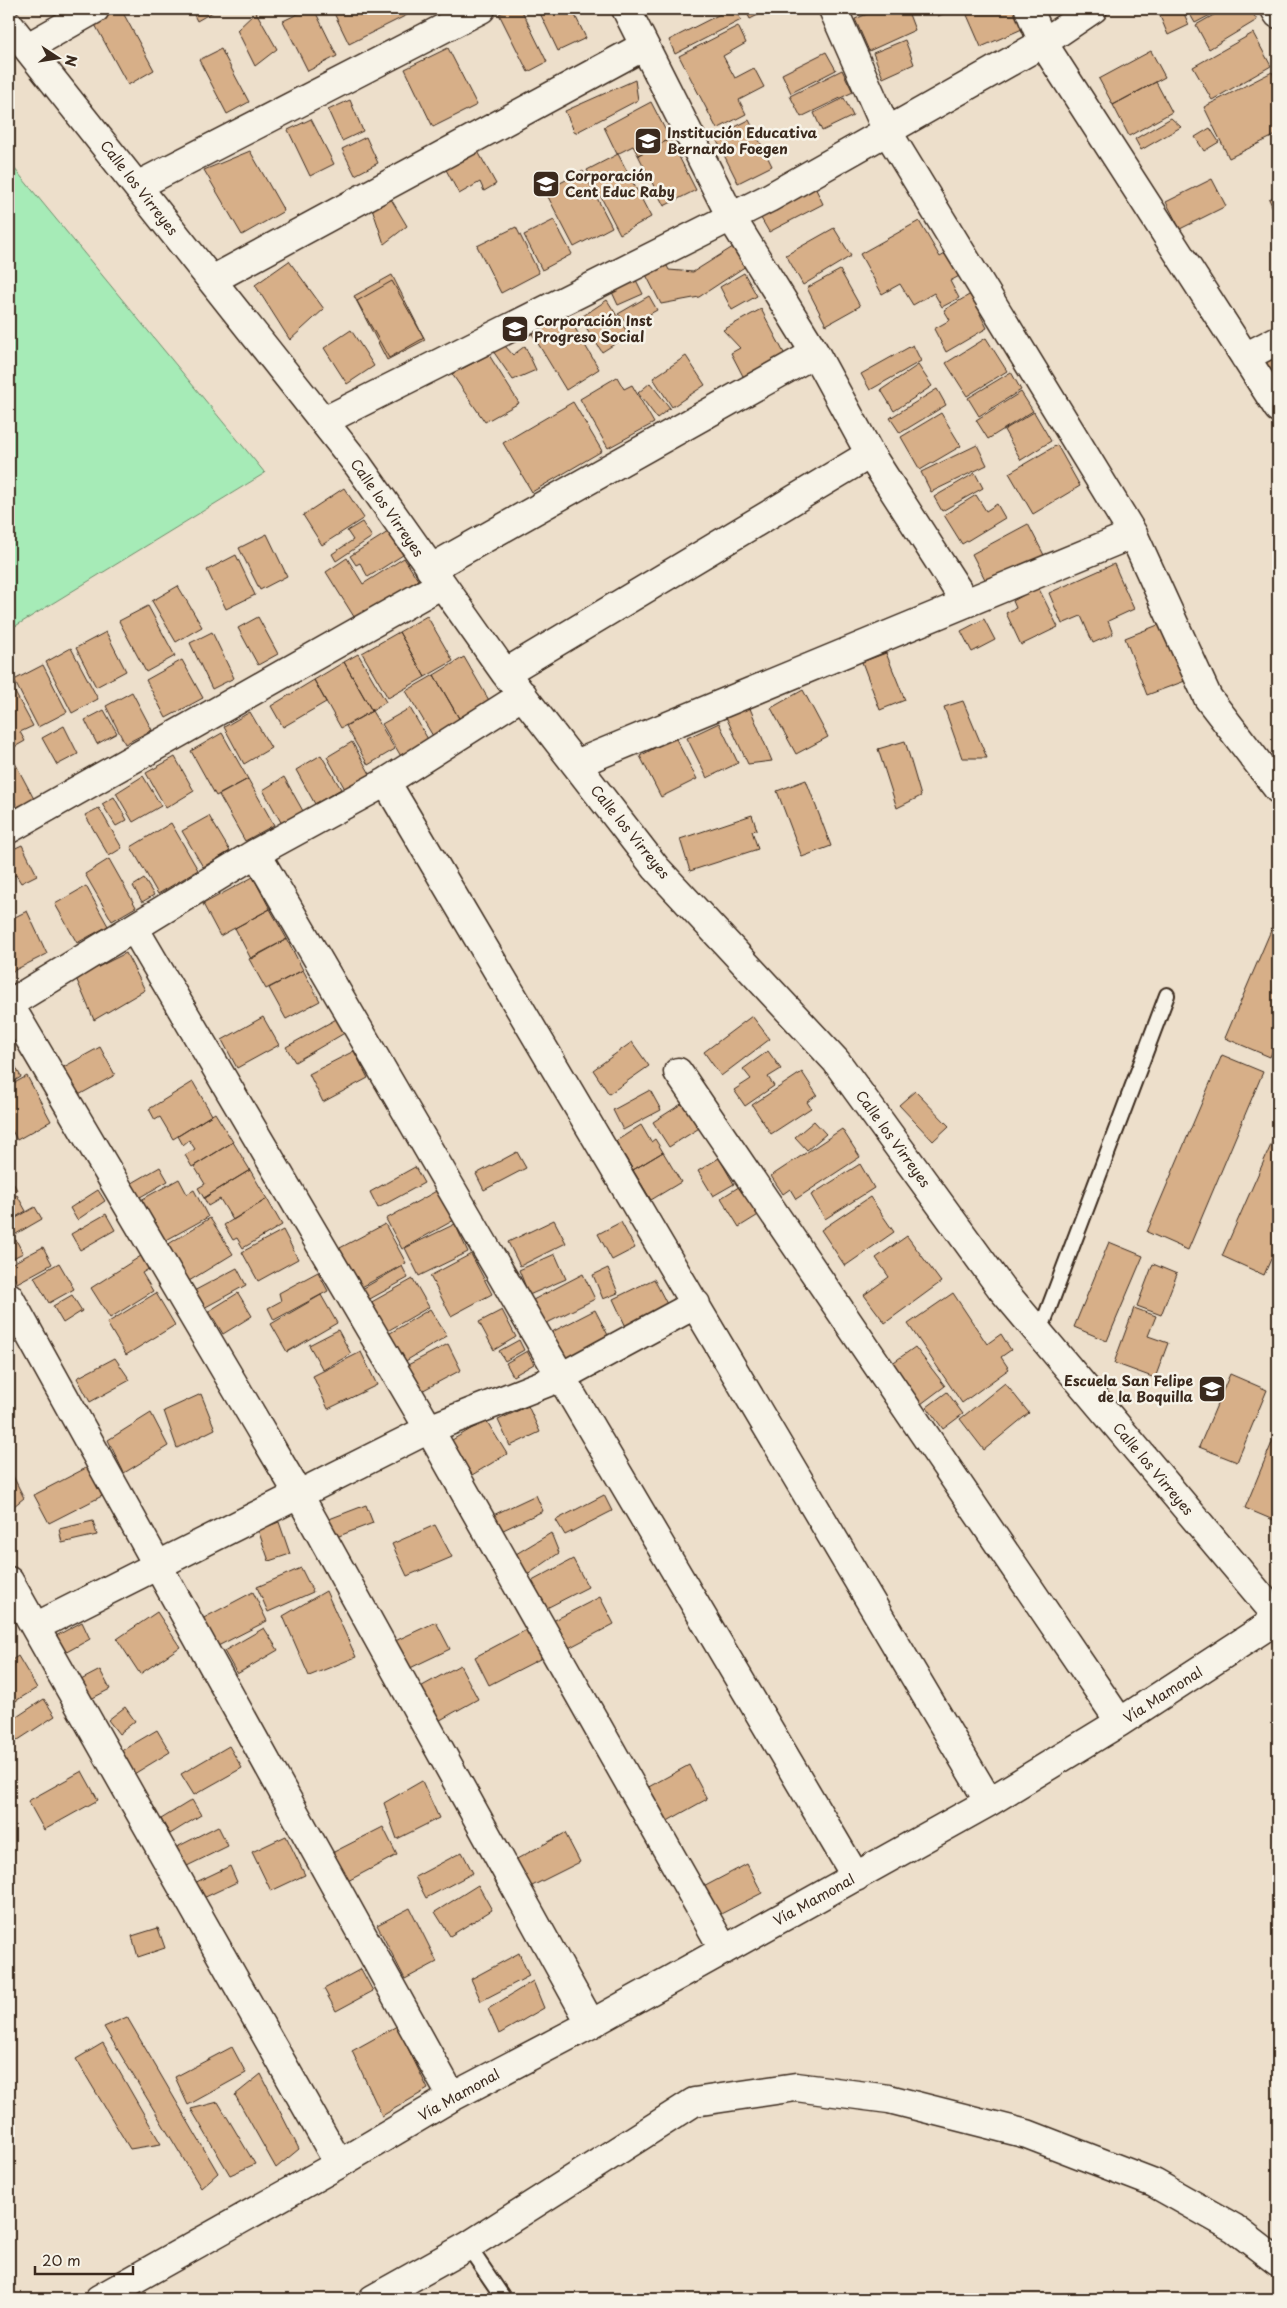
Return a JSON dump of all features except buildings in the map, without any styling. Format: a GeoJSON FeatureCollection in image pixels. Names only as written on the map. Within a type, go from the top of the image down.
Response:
{"type":"FeatureCollection","features":[{"type":"Feature","properties":{"kind":"street"},"geometry":{"type":"LineString","coordinates":[[28,47],[95,9]]}},
{"type":"Feature","properties":{"kind":"street"},"geometry":{"type":"LineString","coordinates":[[137,186],[481,9]]}},
{"type":"Feature","properties":{"kind":"street"},"geometry":{"type":"LineString","coordinates":[[626,9],[731,217],[815,353],[870,454],[966,603]]}},
{"type":"Feature","properties":{"kind":"street"},"geometry":{"type":"LineString","coordinates":[[833,9],[887,131],[1133,534],[1208,698],[1278,789]]}},
{"type":"Feature","properties":{"kind":"street"},"geometry":{"type":"LineString","coordinates":[[1029,9],[1043,43],[1278,408]]}},
{"type":"Feature","properties":{"kind":"street"},"geometry":{"type":"LineString","coordinates":[[324,421],[769,198],[1043,43],[1093,9]]}},
{"type":"Feature","properties":{"kind":"street"},"geometry":{"type":"LineString","coordinates":[[1275,9],[1278,14]]}},
{"type":"Feature","properties":{"kind":"street","name":"Calle los Virreyes"},"geometry":{"type":"LineString","coordinates":[[9,25],[358,465],[505,673],[656,868],[836,1061],[1001,1288],[1278,1618]]}},
{"type":"Feature","properties":{"kind":"street"},"geometry":{"type":"LineString","coordinates":[[212,280],[644,46]]}},
{"type":"Feature","properties":{"kind":"street"},"geometry":{"type":"LineString","coordinates":[[1245,357],[1278,340]]}},
{"type":"Feature","properties":{"kind":"street"},"geometry":{"type":"LineString","coordinates":[[9,829],[815,353]]}},
{"type":"Feature","properties":{"kind":"street"},"geometry":{"type":"LineString","coordinates":[[505,673],[870,454]]}},
{"type":"Feature","properties":{"kind":"street"},"geometry":{"type":"LineString","coordinates":[[576,764],[1133,534]]}},
{"type":"Feature","properties":{"kind":"street"},"geometry":{"type":"LineString","coordinates":[[523,695],[386,782],[256,853],[9,1004],[298,1495],[591,2024]]}},
{"type":"Feature","properties":{"kind":"street"},"geometry":{"type":"LineString","coordinates":[[386,782],[989,1802]]}},
{"type":"Feature","properties":{"kind":"street"},"geometry":{"type":"LineString","coordinates":[[256,853],[561,1377],[856,1876]]}},
{"type":"Feature","properties":{"kind":"street"},"geometry":{"type":"LineString","coordinates":[[134,928],[429,1429],[724,1950]]}},
{"type":"Feature","properties":{"kind":"street"},"geometry":{"type":"LineString","coordinates":[[678,1072],[1120,1722]]}},
{"type":"Feature","properties":{"kind":"street"},"geometry":{"type":"LineString","coordinates":[[9,1297],[156,1566],[452,2097]]}},
{"type":"Feature","properties":{"kind":"street"},"geometry":{"type":"LineString","coordinates":[[36,1627],[429,1429],[561,1377],[696,1304]]}},
{"type":"Feature","properties":{"kind":"street"},"geometry":{"type":"LineString","coordinates":[[9,1581],[339,2164]]}},
{"type":"Feature","properties":{"kind":"street","name":"Vía Mamonal"},"geometry":{"type":"LineString","coordinates":[[99,2299],[339,2164],[452,2097],[591,2024],[989,1802],[1120,1722],[1278,1618]]}},
{"type":"Feature","properties":{"kind":"street"},"geometry":{"type":"LineString","coordinates":[[373,2299],[468,2246],[694,2102],[796,2086],[889,2099],[1027,2134],[1154,2183],[1234,2228],[1278,2262]]}},
{"type":"Feature","properties":{"kind":"lane"},"geometry":{"type":"LineString","coordinates":[[1039,1334],[1167,995]]}},
{"type":"Feature","properties":{"kind":"lane"},"geometry":{"type":"LineString","coordinates":[[468,2246],[504,2299]]}},
{"type":"Feature","properties":{"kind":"green space"},"geometry":{"type":"Polygon","coordinates":[[[9,162],[265,473],[9,630],[9,162]]]}},
{"type":"Feature","properties":{"kind":"place","name":"Institución Educativa Bernardo Foegen"},"geometry":{"type":"Point","coordinates":[648,141]}},
{"type":"Feature","properties":{"kind":"place","name":"Corporación Cent Educ Raby"},"geometry":{"type":"Point","coordinates":[546,184]}},
{"type":"Feature","properties":{"kind":"place","name":"Corporación Inst Progreso Social"},"geometry":{"type":"Point","coordinates":[515,329]}},
{"type":"Feature","properties":{"kind":"place","name":"Escuela San Felipe de la Boquilla"},"geometry":{"type":"Point","coordinates":[1212,1389]}}]}
